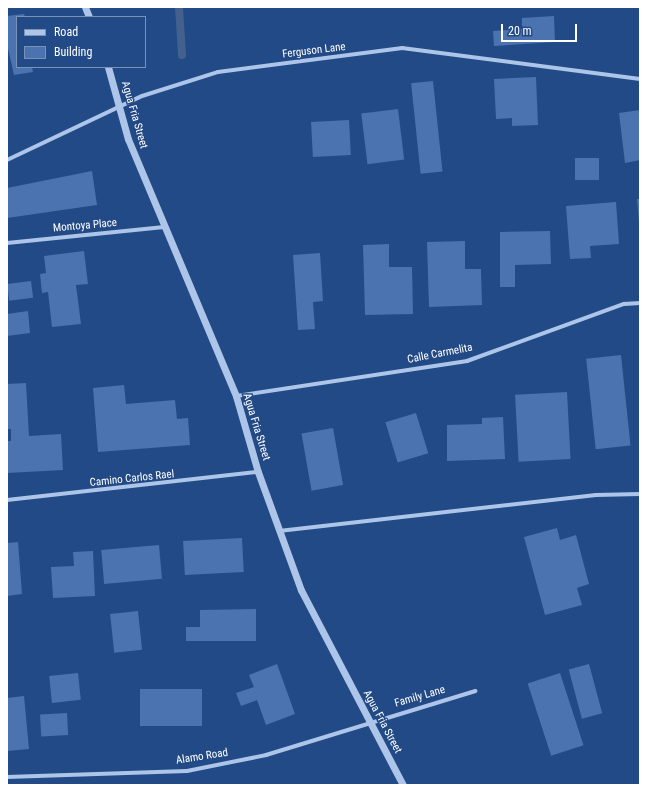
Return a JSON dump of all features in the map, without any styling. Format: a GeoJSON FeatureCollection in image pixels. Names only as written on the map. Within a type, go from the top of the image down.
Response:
{"type":"FeatureCollection","features":[{"type":"Feature","properties":{"kind":"street","name":"Ferguson Lane"},"geometry":{"type":"LineString","coordinates":[[7,160],[119,107],[218,72],[402,48],[640,79]]}},
{"type":"Feature","properties":{"kind":"street","name":"Agua Fria Street"},"geometry":{"type":"LineString","coordinates":[[108,68],[128,139],[236,396],[258,472],[278,531],[301,590],[403,785]]}},
{"type":"Feature","properties":{"kind":"street","name":"Montoya Place"},"geometry":{"type":"LineString","coordinates":[[7,243],[164,227]]}},
{"type":"Feature","properties":{"kind":"street","name":"Calle Carmelita"},"geometry":{"type":"LineString","coordinates":[[236,396],[466,361],[624,304],[640,302]]}},
{"type":"Feature","properties":{"kind":"street","name":"Camino Carlos Rael"},"geometry":{"type":"LineString","coordinates":[[7,500],[258,472]]}},
{"type":"Feature","properties":{"kind":"street"},"geometry":{"type":"LineString","coordinates":[[278,531],[596,495],[640,494]]}},
{"type":"Feature","properties":{"kind":"street","name":"Family Lane"},"geometry":{"type":"LineString","coordinates":[[369,721],[475,691]]}},
{"type":"Feature","properties":{"kind":"street","name":"Alamo Road"},"geometry":{"type":"LineString","coordinates":[[7,777],[187,771],[266,755],[369,721]]}},
{"type":"Feature","properties":{"kind":"building"},"geometry":{"type":"Polygon","coordinates":[[[24,14],[25,16],[16,16],[16,68],[32,68],[33,72],[14,75],[7,44],[7,16],[24,14]]]}},
{"type":"Feature","properties":{"kind":"building"},"geometry":{"type":"Polygon","coordinates":[[[554,16],[555,42],[494,46],[493,31],[522,29],[522,18],[554,16]]]}},
{"type":"Feature","properties":{"kind":"building"},"geometry":{"type":"Polygon","coordinates":[[[536,77],[538,125],[512,126],[512,118],[496,119],[494,79],[536,77]]]}},
{"type":"Feature","properties":{"kind":"building"},"geometry":{"type":"Polygon","coordinates":[[[433,81],[443,172],[421,174],[411,83],[433,81]]]}},
{"type":"Feature","properties":{"kind":"building"},"geometry":{"type":"Polygon","coordinates":[[[398,109],[404,160],[367,164],[361,114],[398,109]]]}},
{"type":"Feature","properties":{"kind":"building"},"geometry":{"type":"Polygon","coordinates":[[[640,110],[640,160],[625,163],[619,113],[640,110]]]}},
{"type":"Feature","properties":{"kind":"building"},"geometry":{"type":"Polygon","coordinates":[[[349,120],[351,155],[313,157],[311,122],[349,120]]]}},
{"type":"Feature","properties":{"kind":"building"},"geometry":{"type":"Polygon","coordinates":[[[575,158],[599,158],[599,180],[575,180],[575,158]]]}},
{"type":"Feature","properties":{"kind":"building"},"geometry":{"type":"Polygon","coordinates":[[[92,171],[97,205],[7,218],[7,188],[92,171]]]}},
{"type":"Feature","properties":{"kind":"building"},"geometry":{"type":"Polygon","coordinates":[[[637,199],[640,199],[640,222],[639,222],[637,199]]]}},
{"type":"Feature","properties":{"kind":"building"},"geometry":{"type":"Polygon","coordinates":[[[616,202],[619,244],[590,246],[591,258],[570,259],[566,206],[616,202]]]}},
{"type":"Feature","properties":{"kind":"building"},"geometry":{"type":"Polygon","coordinates":[[[550,231],[551,264],[515,265],[515,287],[500,287],[500,232],[550,231]]]}},
{"type":"Feature","properties":{"kind":"building"},"geometry":{"type":"Polygon","coordinates":[[[465,241],[465,269],[481,269],[482,305],[429,307],[427,242],[465,241]]]}},
{"type":"Feature","properties":{"kind":"building"},"geometry":{"type":"Polygon","coordinates":[[[389,244],[389,267],[412,267],[413,314],[365,315],[363,245],[389,244]]]}},
{"type":"Feature","properties":{"kind":"building"},"geometry":{"type":"Polygon","coordinates":[[[84,251],[88,284],[76,285],[81,324],[52,327],[48,292],[42,293],[40,274],[46,273],[44,256],[84,251]]]}},
{"type":"Feature","properties":{"kind":"building"},"geometry":{"type":"Polygon","coordinates":[[[320,253],[323,301],[313,302],[315,329],[298,330],[293,255],[320,253]]]}},
{"type":"Feature","properties":{"kind":"building"},"geometry":{"type":"Polygon","coordinates":[[[31,281],[33,298],[9,301],[7,284],[31,281]]]}},
{"type":"Feature","properties":{"kind":"building"},"geometry":{"type":"Polygon","coordinates":[[[28,311],[30,333],[7,336],[7,314],[28,311]]]}},
{"type":"Feature","properties":{"kind":"building"},"geometry":{"type":"Polygon","coordinates":[[[621,355],[631,446],[596,449],[586,359],[621,355]]]}},
{"type":"Feature","properties":{"kind":"building"},"geometry":{"type":"Polygon","coordinates":[[[26,383],[29,436],[61,434],[63,470],[7,473],[7,441],[11,441],[11,429],[7,429],[7,384],[26,383]]]}},
{"type":"Feature","properties":{"kind":"building"},"geometry":{"type":"Polygon","coordinates":[[[124,385],[126,404],[175,400],[177,419],[188,418],[190,445],[98,452],[93,388],[124,385]]]}},
{"type":"Feature","properties":{"kind":"building"},"geometry":{"type":"Polygon","coordinates":[[[567,392],[571,459],[519,462],[515,395],[567,392]]]}},
{"type":"Feature","properties":{"kind":"building"},"geometry":{"type":"Polygon","coordinates":[[[416,413],[428,453],[398,463],[385,422],[416,413]]]}},
{"type":"Feature","properties":{"kind":"building"},"geometry":{"type":"Polygon","coordinates":[[[503,417],[505,459],[447,461],[447,425],[482,424],[482,418],[503,417]]]}},
{"type":"Feature","properties":{"kind":"building"},"geometry":{"type":"Polygon","coordinates":[[[333,428],[343,485],[312,491],[301,434],[333,428]]]}},
{"type":"Feature","properties":{"kind":"building"},"geometry":{"type":"Polygon","coordinates":[[[557,528],[560,540],[576,535],[589,584],[577,588],[582,605],[545,615],[524,537],[557,528]]]}},
{"type":"Feature","properties":{"kind":"building"},"geometry":{"type":"Polygon","coordinates":[[[242,538],[244,572],[185,575],[183,541],[242,538]]]}},
{"type":"Feature","properties":{"kind":"building"},"geometry":{"type":"Polygon","coordinates":[[[18,542],[22,594],[7,596],[7,543],[18,542]]]}},
{"type":"Feature","properties":{"kind":"building"},"geometry":{"type":"Polygon","coordinates":[[[159,545],[162,579],[104,584],[101,550],[159,545]]]}},
{"type":"Feature","properties":{"kind":"building"},"geometry":{"type":"Polygon","coordinates":[[[93,551],[95,596],[53,598],[51,567],[74,566],[73,552],[93,551]]]}},
{"type":"Feature","properties":{"kind":"building"},"geometry":{"type":"Polygon","coordinates":[[[256,609],[256,641],[186,641],[186,627],[200,627],[200,610],[256,609]]]}},
{"type":"Feature","properties":{"kind":"building"},"geometry":{"type":"Polygon","coordinates":[[[138,611],[142,650],[114,653],[110,614],[138,611]]]}},
{"type":"Feature","properties":{"kind":"building"},"geometry":{"type":"Polygon","coordinates":[[[277,664],[295,714],[266,725],[257,700],[241,706],[236,693],[254,687],[249,675],[277,664]]]}},
{"type":"Feature","properties":{"kind":"building"},"geometry":{"type":"Polygon","coordinates":[[[589,664],[602,713],[582,719],[569,669],[589,664]]]}},
{"type":"Feature","properties":{"kind":"building"},"geometry":{"type":"Polygon","coordinates":[[[78,673],[81,700],[52,703],[49,676],[78,673]]]}},
{"type":"Feature","properties":{"kind":"building"},"geometry":{"type":"Polygon","coordinates":[[[560,673],[583,745],[551,756],[528,684],[560,673]]]}},
{"type":"Feature","properties":{"kind":"building"},"geometry":{"type":"Polygon","coordinates":[[[140,689],[202,689],[202,726],[140,726],[140,689]]]}},
{"type":"Feature","properties":{"kind":"building"},"geometry":{"type":"Polygon","coordinates":[[[24,696],[29,749],[7,751],[7,698],[24,696]]]}},
{"type":"Feature","properties":{"kind":"building"},"geometry":{"type":"Polygon","coordinates":[[[67,713],[68,735],[41,736],[40,714],[67,713]]]}},
{"type":"Feature","properties":{"kind":"waterway"},"geometry":{"type":"LineString","coordinates":[[179,7],[182,55]]}}]}
